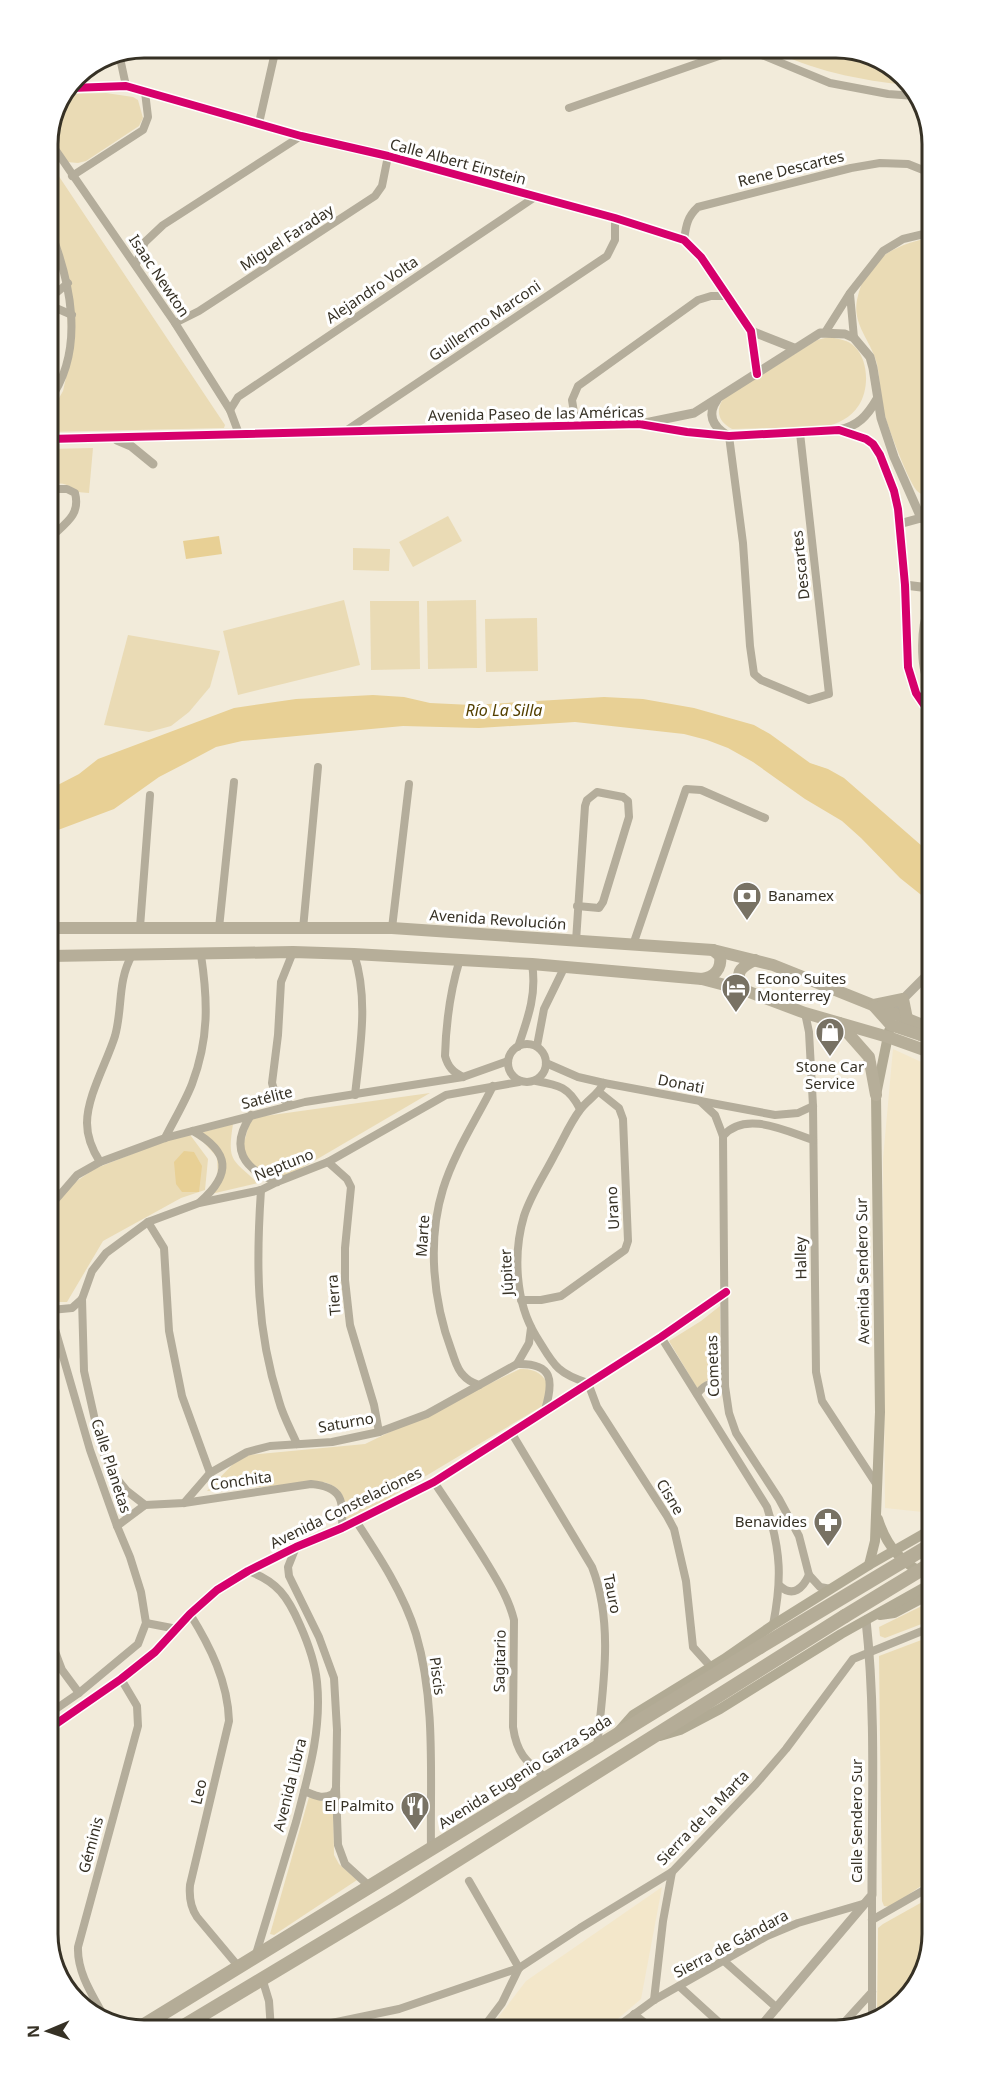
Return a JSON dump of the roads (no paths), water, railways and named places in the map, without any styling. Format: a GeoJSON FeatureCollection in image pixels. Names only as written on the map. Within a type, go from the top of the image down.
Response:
{"type":"FeatureCollection","features":[{"type":"Feature","properties":{"kind":"highway","name":"Avenida Eugenio Garza Sada"},"geometry":{"type":"LineString","coordinates":[[152,2020],[368,1885],[547,1779],[922,1550]]}},
{"type":"Feature","properties":{"kind":"highway"},"geometry":{"type":"LineString","coordinates":[[195,2020],[398,1898],[922,1569]]}},
{"type":"Feature","properties":{"kind":"main road","name":"Avenida Revolución"},"geometry":{"type":"LineString","coordinates":[[59,928],[392,928],[713,950],[772,965],[873,1005]]}},
{"type":"Feature","properties":{"kind":"main road"},"geometry":{"type":"LineString","coordinates":[[702,979],[712,976],[720,965],[720,956],[713,950]]}},
{"type":"Feature","properties":{"kind":"main road"},"geometry":{"type":"LineString","coordinates":[[59,956],[293,952],[354,954],[532,964],[702,979],[744,990],[838,1023],[891,1025],[922,1033]]}},
{"type":"Feature","properties":{"kind":"main road"},"geometry":{"type":"LineString","coordinates":[[744,990],[739,978],[740,970],[754,960]]}},
{"type":"Feature","properties":{"kind":"main road"},"geometry":{"type":"LineString","coordinates":[[873,1005],[903,999],[907,1019],[922,1030]]}},
{"type":"Feature","properties":{"kind":"main road"},"geometry":{"type":"LineString","coordinates":[[873,1005],[891,1025],[922,1046]]}},
{"type":"Feature","properties":{"kind":"main road"},"geometry":{"type":"LineString","coordinates":[[891,1025],[907,1019]]}},
{"type":"Feature","properties":{"kind":"main road"},"geometry":{"type":"LineString","coordinates":[[838,1023],[869,1057],[876,1095]]}},
{"type":"Feature","properties":{"kind":"main road","name":"Avenida Sendero Sur"},"geometry":{"type":"LineString","coordinates":[[873,1563],[880,1412],[876,1095],[891,1025]]}},
{"type":"Feature","properties":{"kind":"main road","name":"Avenida Sendero Sur"},"geometry":{"type":"LineString","coordinates":[[875,1507],[884,1536],[894,1551]]}},
{"type":"Feature","properties":{"kind":"main road"},"geometry":{"type":"LineString","coordinates":[[615,1736],[633,1715],[711,1667],[773,1625],[922,1535]]}},
{"type":"Feature","properties":{"kind":"main road"},"geometry":{"type":"LineString","coordinates":[[909,1543],[920,1572]]}},
{"type":"Feature","properties":{"kind":"main road"},"geometry":{"type":"LineString","coordinates":[[894,1551],[904,1562],[920,1572]]}},
{"type":"Feature","properties":{"kind":"main road"},"geometry":{"type":"LineString","coordinates":[[873,1563],[886,1567],[892,1577],[893,1604]]}},
{"type":"Feature","properties":{"kind":"main road"},"geometry":{"type":"LineString","coordinates":[[657,1736],[680,1730],[720,1709],[922,1588]]}},
{"type":"Feature","properties":{"kind":"main road"},"geometry":{"type":"LineString","coordinates":[[871,1617],[894,1613],[922,1598]]}},
{"type":"Feature","properties":{"kind":"street"},"geometry":{"type":"LineString","coordinates":[[259,123],[274,58]]}},
{"type":"Feature","properties":{"kind":"street"},"geometry":{"type":"LineString","coordinates":[[568,108],[711,59]]}},
{"type":"Feature","properties":{"kind":"street"},"geometry":{"type":"LineString","coordinates":[[770,59],[830,83],[907,95]]}},
{"type":"Feature","properties":{"kind":"street"},"geometry":{"type":"LineString","coordinates":[[121,62],[126,86]]}},
{"type":"Feature","properties":{"kind":"street","name":"Calle Albert Einstein"},"geometry":{"type":"LineString","coordinates":[[80,88],[126,86],[301,136],[388,156],[615,218],[684,240],[701,257],[751,331],[757,374]]}},
{"type":"Feature","properties":{"kind":"street"},"geometry":{"type":"LineString","coordinates":[[72,176],[143,130],[148,117],[145,92]]}},
{"type":"Feature","properties":{"kind":"street"},"geometry":{"type":"LineString","coordinates":[[136,264],[145,242],[163,225],[301,136]]}},
{"type":"Feature","properties":{"kind":"street","name":"Miguel Faraday"},"geometry":{"type":"LineString","coordinates":[[175,323],[199,311],[375,196],[382,186],[388,156]]}},
{"type":"Feature","properties":{"kind":"street","name":"Isaac Newton"},"geometry":{"type":"LineString","coordinates":[[59,160],[136,264],[175,323],[230,410],[239,434]]}},
{"type":"Feature","properties":{"kind":"street","name":"Rene Descartes"},"geometry":{"type":"LineString","coordinates":[[684,240],[686,220],[698,207],[851,168],[880,163],[908,164],[922,170]]}},
{"type":"Feature","properties":{"kind":"street","name":"Alejandro Volta"},"geometry":{"type":"LineString","coordinates":[[230,410],[238,396],[535,196]]}},
{"type":"Feature","properties":{"kind":"street","name":"Guillermo Marconi"},"geometry":{"type":"LineString","coordinates":[[344,432],[608,256],[615,240],[615,218]]}},
{"type":"Feature","properties":{"kind":"street"},"geometry":{"type":"LineString","coordinates":[[922,234],[903,239],[883,251],[850,293],[826,332],[845,334],[854,338],[870,357],[880,418],[894,457],[922,510]]}},
{"type":"Feature","properties":{"kind":"street"},"geometry":{"type":"LineString","coordinates":[[59,256],[68,283],[72,315],[72,343],[65,375],[59,385]]}},
{"type":"Feature","properties":{"kind":"street"},"geometry":{"type":"LineString","coordinates":[[59,291],[68,283]]}},
{"type":"Feature","properties":{"kind":"street"},"geometry":{"type":"LineString","coordinates":[[850,293],[854,338]]}},
{"type":"Feature","properties":{"kind":"street"},"geometry":{"type":"LineString","coordinates":[[576,425],[572,400],[578,386],[698,300],[711,296],[727,296]]}},
{"type":"Feature","properties":{"kind":"street"},"geometry":{"type":"LineString","coordinates":[[59,309],[72,315]]}},
{"type":"Feature","properties":{"kind":"street"},"geometry":{"type":"LineString","coordinates":[[751,331],[794,348]]}},
{"type":"Feature","properties":{"kind":"street","name":"Avenida Paseo de las Américas"},"geometry":{"type":"LineString","coordinates":[[639,424],[694,413],[794,348],[826,332]]}},
{"type":"Feature","properties":{"kind":"street"},"geometry":{"type":"LineString","coordinates":[[719,398],[712,411],[712,419],[718,430],[729,436]]}},
{"type":"Feature","properties":{"kind":"street"},"geometry":{"type":"LineString","coordinates":[[839,430],[858,423],[871,410],[877,399]]}},
{"type":"Feature","properties":{"kind":"street","name":"Avenida Paseo de las Américas"},"geometry":{"type":"LineString","coordinates":[[59,439],[639,424],[729,436],[839,430],[866,439],[876,449],[894,491],[904,585],[908,667],[916,693],[922,702]]}},
{"type":"Feature","properties":{"kind":"street","name":"Descartes"},"geometry":{"type":"LineString","coordinates":[[729,436],[743,543],[754,674],[760,680],[808,700],[829,693],[800,433]]}},
{"type":"Feature","properties":{"kind":"street"},"geometry":{"type":"LineString","coordinates":[[111,438],[131,446],[153,464]]}},
{"type":"Feature","properties":{"kind":"street"},"geometry":{"type":"LineString","coordinates":[[59,489],[67,489],[75,493],[78,503],[75,513],[59,529]]}},
{"type":"Feature","properties":{"kind":"street"},"geometry":{"type":"LineString","coordinates":[[899,524],[922,519]]}},
{"type":"Feature","properties":{"kind":"street"},"geometry":{"type":"LineString","coordinates":[[904,585],[922,587]]}},
{"type":"Feature","properties":{"kind":"street"},"geometry":{"type":"LineString","coordinates":[[303,928],[318,767]]}},
{"type":"Feature","properties":{"kind":"street"},"geometry":{"type":"LineString","coordinates":[[219,928],[234,782]]}},
{"type":"Feature","properties":{"kind":"street"},"geometry":{"type":"LineString","coordinates":[[392,928],[408,784]]}},
{"type":"Feature","properties":{"kind":"street"},"geometry":{"type":"LineString","coordinates":[[633,945],[686,789],[701,790],[765,818]]}},
{"type":"Feature","properties":{"kind":"street"},"geometry":{"type":"LineString","coordinates":[[576,941],[577,906],[586,800],[597,792],[623,797],[628,801],[629,817],[603,902],[598,908],[577,906]]}},
{"type":"Feature","properties":{"kind":"street"},"geometry":{"type":"LineString","coordinates":[[140,927],[150,795]]}},
{"type":"Feature","properties":{"kind":"street"},"geometry":{"type":"LineString","coordinates":[[291,1105],[275,1093],[272,1083],[279,1035],[280,982],[293,952]]}},
{"type":"Feature","properties":{"kind":"street"},"geometry":{"type":"LineString","coordinates":[[354,954],[360,972],[362,1027],[355,1095]]}},
{"type":"Feature","properties":{"kind":"street"},"geometry":{"type":"LineString","coordinates":[[100,1162],[93,1152],[87,1125],[88,1111],[115,1035],[120,1012],[122,977],[132,955]]}},
{"type":"Feature","properties":{"kind":"street"},"geometry":{"type":"LineString","coordinates":[[165,1138],[191,1085],[199,1060],[205,1028],[207,994],[201,955]]}},
{"type":"Feature","properties":{"kind":"street"},"geometry":{"type":"LineString","coordinates":[[460,959],[449,1001],[445,1056],[453,1072],[463,1077]]}},
{"type":"Feature","properties":{"kind":"street"},"geometry":{"type":"LineString","coordinates":[[518,1047],[533,1004],[535,983],[532,964]]}},
{"type":"Feature","properties":{"kind":"street"},"geometry":{"type":"LineString","coordinates":[[537,1046],[544,1009],[564,968]]}},
{"type":"Feature","properties":{"kind":"street"},"geometry":{"type":"LineString","coordinates":[[891,1025],[903,999],[922,980]]}},
{"type":"Feature","properties":{"kind":"street","name":"Halley"},"geometry":{"type":"LineString","coordinates":[[805,1013],[809,1032],[813,1106],[818,1388],[822,1401],[877,1485]]}},
{"type":"Feature","properties":{"kind":"street"},"geometry":{"type":"LineString","coordinates":[[536,1081],[541,1076],[546,1063],[542,1051],[530,1044],[518,1047],[511,1052],[508,1061],[512,1074],[519,1082],[536,1081],[564,1088],[580,1109]]}},
{"type":"Feature","properties":{"kind":"street","name":"Satélite"},"geometry":{"type":"LineString","coordinates":[[58,1196],[77,1175],[100,1162],[165,1138],[291,1105],[463,1077],[508,1061]]}},
{"type":"Feature","properties":{"kind":"street","name":"Donati"},"geometry":{"type":"LineString","coordinates":[[546,1063],[578,1077],[604,1083],[775,1115],[798,1113],[813,1106]]}},
{"type":"Feature","properties":{"kind":"street","name":"Neptuno"},"geometry":{"type":"LineString","coordinates":[[81,1299],[92,1271],[106,1252],[148,1222],[199,1203],[261,1190],[328,1162],[446,1095],[519,1082]]}},
{"type":"Feature","properties":{"kind":"street","name":"Júpiter"},"geometry":{"type":"LineString","coordinates":[[588,1383],[565,1375],[556,1367],[531,1328],[521,1300],[517,1267],[518,1244],[524,1215],[580,1109],[599,1092],[604,1083]]}},
{"type":"Feature","properties":{"kind":"street","name":"Marte"},"geometry":{"type":"LineString","coordinates":[[479,1385],[463,1376],[458,1369],[443,1329],[435,1279],[433,1248],[442,1189],[458,1152],[493,1086]]}},
{"type":"Feature","properties":{"kind":"street","name":"Urano"},"geometry":{"type":"LineString","coordinates":[[521,1300],[541,1300],[561,1296],[625,1250],[628,1241],[623,1119],[619,1108],[599,1092]]}},
{"type":"Feature","properties":{"kind":"street","name":"Cometas"},"geometry":{"type":"LineString","coordinates":[[700,1101],[715,1114],[723,1136],[725,1386],[729,1413],[736,1433],[779,1499],[799,1536],[809,1575]]}},
{"type":"Feature","properties":{"kind":"street"},"geometry":{"type":"LineString","coordinates":[[251,1115],[243,1127],[241,1137],[240,1147],[243,1156],[255,1171],[277,1182]]}},
{"type":"Feature","properties":{"kind":"street"},"geometry":{"type":"LineString","coordinates":[[723,1136],[736,1125],[753,1123],[778,1128],[813,1140]]}},
{"type":"Feature","properties":{"kind":"street"},"geometry":{"type":"LineString","coordinates":[[193,1131],[213,1144],[222,1158],[220,1179],[199,1203]]}},
{"type":"Feature","properties":{"kind":"street","name":"Tierra"},"geometry":{"type":"LineString","coordinates":[[328,1162],[347,1179],[351,1187],[345,1248],[345,1280],[350,1325],[374,1405],[379,1432]]}},
{"type":"Feature","properties":{"kind":"street"},"geometry":{"type":"LineString","coordinates":[[261,1190],[258,1238],[259,1308],[268,1360],[279,1403],[297,1444]]}},
{"type":"Feature","properties":{"kind":"street"},"geometry":{"type":"LineString","coordinates":[[148,1222],[164,1248],[169,1331],[182,1396],[210,1473]]}},
{"type":"Feature","properties":{"kind":"street","name":"Avenida Constelaciones"},"geometry":{"type":"LineString","coordinates":[[58,1722],[121,1679],[155,1652],[190,1614],[217,1590],[248,1571],[296,1547],[342,1528],[434,1482],[661,1337],[726,1292]]}},
{"type":"Feature","properties":{"kind":"street"},"geometry":{"type":"LineString","coordinates":[[58,1309],[72,1308],[81,1299]]}},
{"type":"Feature","properties":{"kind":"street","name":"Calle Planetas"},"geometry":{"type":"LineString","coordinates":[[81,1299],[84,1371],[101,1447],[113,1474],[127,1491],[145,1505]]}},
{"type":"Feature","properties":{"kind":"street"},"geometry":{"type":"LineString","coordinates":[[531,1328],[529,1343],[517,1364],[534,1364],[548,1377],[551,1391],[545,1410]]}},
{"type":"Feature","properties":{"kind":"street","name":"Cometas"},"geometry":{"type":"LineString","coordinates":[[661,1337],[767,1507],[776,1536],[779,1556],[780,1586],[773,1625]]}},
{"type":"Feature","properties":{"kind":"street","name":"Calle Planetas"},"geometry":{"type":"LineString","coordinates":[[58,1340],[90,1450],[141,1592],[146,1623]]}},
{"type":"Feature","properties":{"kind":"street","name":"Saturno"},"geometry":{"type":"LineString","coordinates":[[184,1503],[210,1473],[248,1452],[270,1446],[332,1442],[379,1432],[427,1414],[517,1364]]}},
{"type":"Feature","properties":{"kind":"street"},"geometry":{"type":"LineString","coordinates":[[697,1394],[709,1383],[716,1382],[725,1386]]}},
{"type":"Feature","properties":{"kind":"street","name":"Cisne"},"geometry":{"type":"LineString","coordinates":[[588,1383],[597,1407],[674,1529],[686,1581],[691,1642],[711,1667]]}},
{"type":"Feature","properties":{"kind":"street","name":"Tauro"},"geometry":{"type":"LineString","coordinates":[[512,1432],[592,1567],[598,1583],[603,1603],[605,1657],[597,1747]]}},
{"type":"Feature","properties":{"kind":"street","name":"Sagitario"},"geometry":{"type":"LineString","coordinates":[[434,1482],[470,1536],[506,1595],[511,1608],[514,1620],[513,1727],[515,1741],[525,1760],[547,1779]]}},
{"type":"Feature","properties":{"kind":"street","name":"Conchita"},"geometry":{"type":"LineString","coordinates":[[145,1505],[184,1503],[311,1484],[323,1485],[332,1488],[341,1501],[342,1528]]}},
{"type":"Feature","properties":{"kind":"street"},"geometry":{"type":"LineString","coordinates":[[117,1526],[145,1505]]}},
{"type":"Feature","properties":{"kind":"street","name":"Piscis"},"geometry":{"type":"LineString","coordinates":[[356,1521],[387,1570],[416,1633],[429,1723],[431,1849]]}},
{"type":"Feature","properties":{"kind":"street"},"geometry":{"type":"LineString","coordinates":[[296,1547],[288,1567],[289,1576],[319,1637],[334,1678],[338,1845],[342,1856],[353,1872],[368,1885]]}},
{"type":"Feature","properties":{"kind":"street","name":"Avenida Libra"},"geometry":{"type":"LineString","coordinates":[[248,1571],[273,1582],[286,1598],[302,1630],[315,1667],[317,1682],[316,1742],[304,1791],[255,1955]]}},
{"type":"Feature","properties":{"kind":"street"},"geometry":{"type":"LineString","coordinates":[[780,1586],[788,1591],[798,1591],[809,1575],[820,1587],[833,1589]]}},
{"type":"Feature","properties":{"kind":"street","name":"Leo"},"geometry":{"type":"LineString","coordinates":[[190,1614],[220,1674],[229,1711],[229,1721],[189,1896],[197,1917],[238,1966]]}},
{"type":"Feature","properties":{"kind":"street","name":"Calle Sendero Sur"},"geometry":{"type":"LineString","coordinates":[[871,1617],[869,1651],[872,1739],[869,1899],[872,1920],[872,2013]]}},
{"type":"Feature","properties":{"kind":"street"},"geometry":{"type":"LineString","coordinates":[[58,1707],[79,1693],[138,1644],[146,1623],[177,1629]]}},
{"type":"Feature","properties":{"kind":"street","name":"Sierra de la Marta"},"geometry":{"type":"LineString","coordinates":[[346,2020],[399,2009],[519,1968],[672,1872],[730,1813],[786,1749],[853,1659],[922,1630]]}},
{"type":"Feature","properties":{"kind":"street"},"geometry":{"type":"LineString","coordinates":[[58,1660],[62,1670],[79,1693]]}},
{"type":"Feature","properties":{"kind":"street","name":"Géminis"},"geometry":{"type":"LineString","coordinates":[[100,2008],[80,1970],[78,1954],[138,1726],[137,1706],[121,1679]]}},
{"type":"Feature","properties":{"kind":"street"},"geometry":{"type":"LineString","coordinates":[[304,1791],[323,1797],[333,1794],[336,1788]]}},
{"type":"Feature","properties":{"kind":"street"},"geometry":{"type":"LineString","coordinates":[[654,2000],[663,1921],[672,1872]]}},
{"type":"Feature","properties":{"kind":"street"},"geometry":{"type":"LineString","coordinates":[[469,1881],[519,1968],[502,2003],[489,2020]]}},
{"type":"Feature","properties":{"kind":"street"},"geometry":{"type":"LineString","coordinates":[[872,1920],[922,1891]]}},
{"type":"Feature","properties":{"kind":"street"},"geometry":{"type":"LineString","coordinates":[[767,2020],[869,1899]]}},
{"type":"Feature","properties":{"kind":"street","name":"Sierra de Gándara"},"geometry":{"type":"LineString","coordinates":[[626,2020],[654,2000],[767,1936],[869,1899]]}},
{"type":"Feature","properties":{"kind":"street"},"geometry":{"type":"LineString","coordinates":[[724,1961],[777,2008]]}},
{"type":"Feature","properties":{"kind":"street"},"geometry":{"type":"LineString","coordinates":[[262,1978],[269,2001],[270,2020]]}},
{"type":"Feature","properties":{"kind":"street"},"geometry":{"type":"LineString","coordinates":[[679,1986],[716,2020]]}},
{"type":"Feature","properties":{"kind":"street"},"geometry":{"type":"LineString","coordinates":[[846,2020],[872,1992]]}},
{"type":"Feature","properties":{"kind":"street"},"geometry":{"type":"LineString","coordinates":[[634,2014],[641,2020]]}},
{"type":"Feature","properties":{"kind":"water"},"geometry":{"type":"Polygon","coordinates":[[[219,536],[222,554],[186,559],[183,541],[219,536]]]}},
{"type":"Feature","properties":{"kind":"water","name":"Río La Silla"},"geometry":{"type":"Polygon","coordinates":[[[373,695],[404,697],[430,703],[472,705],[604,697],[643,699],[694,708],[754,725],[810,763],[844,778],[922,846],[922,896],[900,878],[842,821],[728,748],[684,734],[575,722],[479,728],[403,726],[242,741],[216,747],[159,777],[114,809],[59,830],[59,785],[79,774],[98,759],[234,708],[296,699],[373,695]]]}},
{"type":"Feature","properties":{"kind":"water"},"geometry":{"type":"Polygon","coordinates":[[[184,1151],[194,1152],[202,1166],[199,1192],[182,1192],[176,1184],[174,1162],[184,1151]]]}},
{"type":"Feature","properties":{"kind":"place","name":"Banamex"},"geometry":{"type":"Point","coordinates":[747,922]}},
{"type":"Feature","properties":{"kind":"place","name":"Econo Suites Monterrey"},"geometry":{"type":"Point","coordinates":[736,1014]}},
{"type":"Feature","properties":{"kind":"place","name":"Stone Car Service"},"geometry":{"type":"Point","coordinates":[830,1058]}},
{"type":"Feature","properties":{"kind":"place","name":"Benavides"},"geometry":{"type":"Point","coordinates":[828,1548]}},
{"type":"Feature","properties":{"kind":"place","name":"El Palmito"},"geometry":{"type":"Point","coordinates":[415,1832]}}]}
